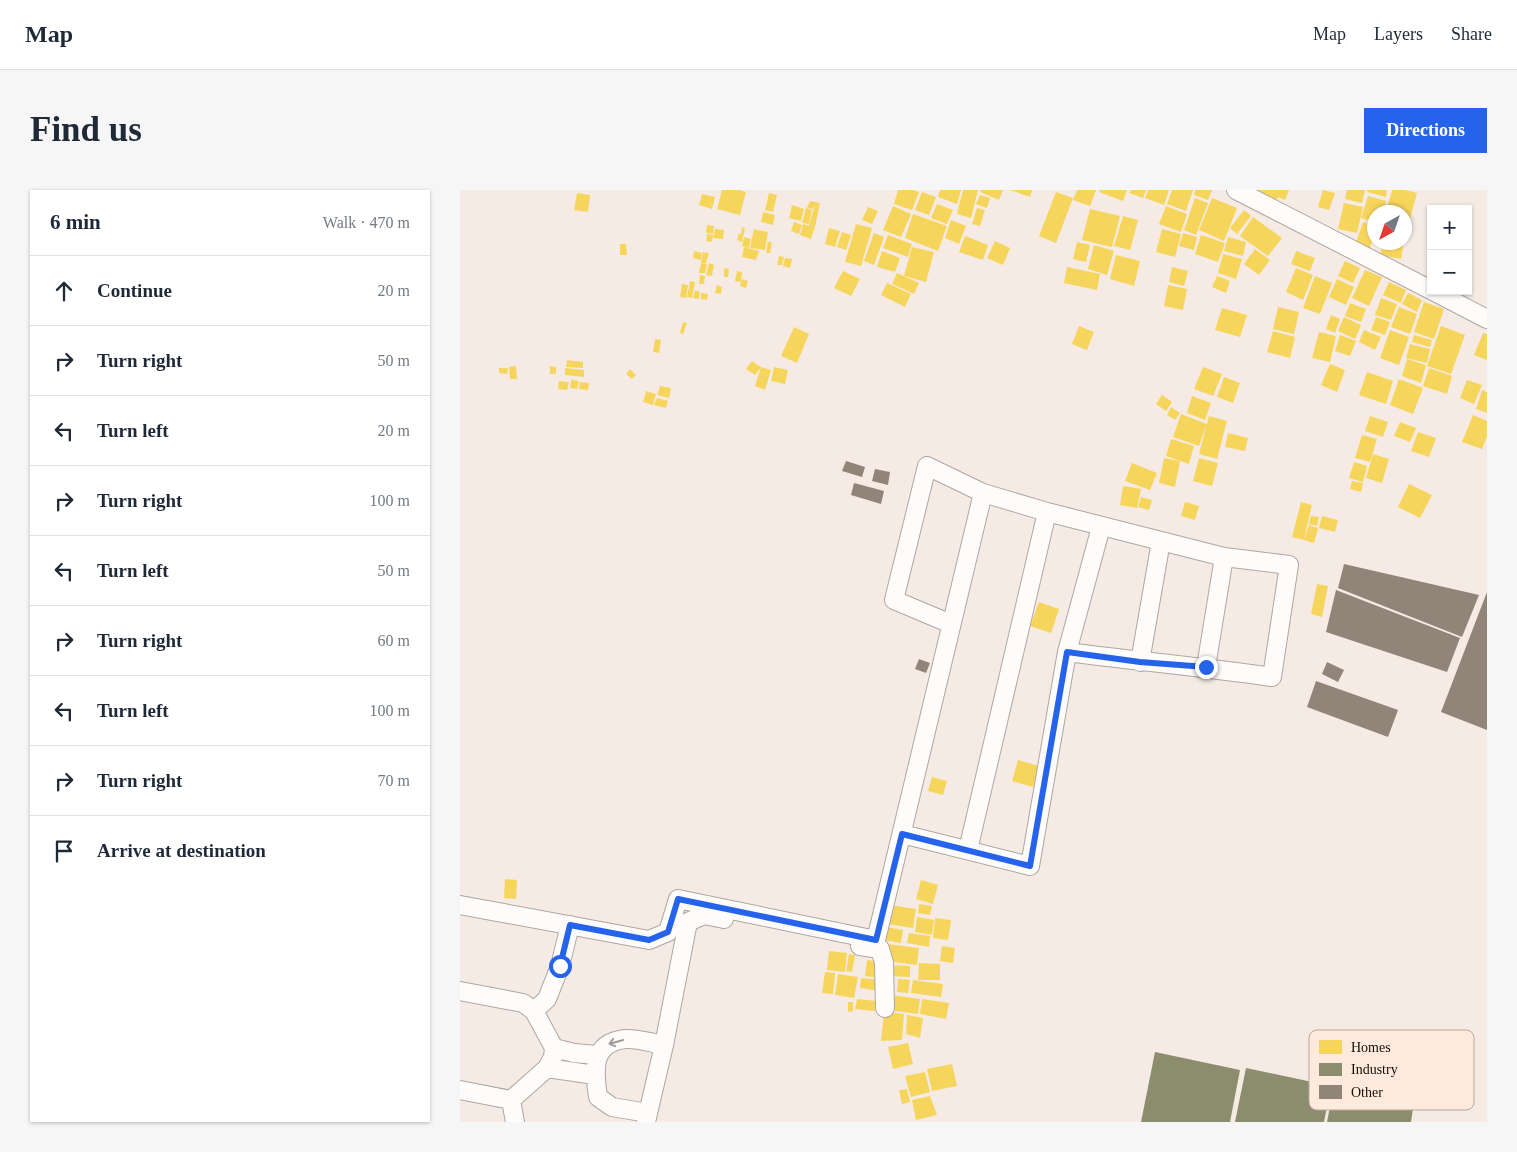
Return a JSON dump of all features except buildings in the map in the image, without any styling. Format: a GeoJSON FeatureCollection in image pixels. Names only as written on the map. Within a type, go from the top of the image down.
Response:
{"type":"FeatureCollection","features":[{"type":"Feature","properties":{"kind":"street"},"geometry":{"type":"LineString","coordinates":[[1236,190],[1427,288]]}},
{"type":"Feature","properties":{"kind":"street"},"geometry":{"type":"LineString","coordinates":[[1440,295],[1487,319]]}},
{"type":"Feature","properties":{"kind":"street"},"geometry":{"type":"LineString","coordinates":[[951,624],[894,600],[927,466],[983,494],[1101,527],[1224,556],[1289,565],[1272,677],[1206,667],[1140,662],[1067,652]]}},
{"type":"Feature","properties":{"kind":"street"},"geometry":{"type":"LineString","coordinates":[[460,904],[649,940],[668,932],[678,899],[876,940],[983,494]]}},
{"type":"Feature","properties":{"kind":"street"},"geometry":{"type":"LineString","coordinates":[[968,850],[1047,512]]}},
{"type":"Feature","properties":{"kind":"street"},"geometry":{"type":"LineString","coordinates":[[902,834],[1030,866],[1067,652],[1101,527]]}},
{"type":"Feature","properties":{"kind":"street"},"geometry":{"type":"LineString","coordinates":[[1140,662],[1161,540]]}},
{"type":"Feature","properties":{"kind":"street"},"geometry":{"type":"LineString","coordinates":[[1206,667],[1224,556]]}},
{"type":"Feature","properties":{"kind":"street"},"geometry":{"type":"LineString","coordinates":[[664,1045],[626,1039],[609,1043],[597,1055],[595,1075],[598,1097],[612,1107],[647,1117],[664,1045],[688,922],[704,915],[880,949],[884,963],[886,1008]]}},
{"type":"Feature","properties":{"kind":"street"},"geometry":{"type":"LineString","coordinates":[[534,1011],[547,999],[560,966],[570,925]]}},
{"type":"Feature","properties":{"kind":"street"},"geometry":{"type":"LineString","coordinates":[[460,991],[523,1003],[534,1011],[554,1048],[553,1057],[547,1068],[511,1100]]}},
{"type":"Feature","properties":{"kind":"street"},"geometry":{"type":"LineString","coordinates":[[554,1048],[574,1054],[597,1055]]}},
{"type":"Feature","properties":{"kind":"street"},"geometry":{"type":"LineString","coordinates":[[547,1068],[595,1075]]}},
{"type":"Feature","properties":{"kind":"street"},"geometry":{"type":"LineString","coordinates":[[460,1090],[511,1100]]}},
{"type":"Feature","properties":{"kind":"street"},"geometry":{"type":"LineString","coordinates":[[511,1100],[515,1122]]}},
{"type":"Feature","properties":{"kind":"route"},"geometry":{"type":"LineString","coordinates":[[560,966],[570,925],[649,940],[668,932],[678,899],[876,940],[902,834],[1030,866],[1067,652],[1140,662],[1206,667]]}}]}
